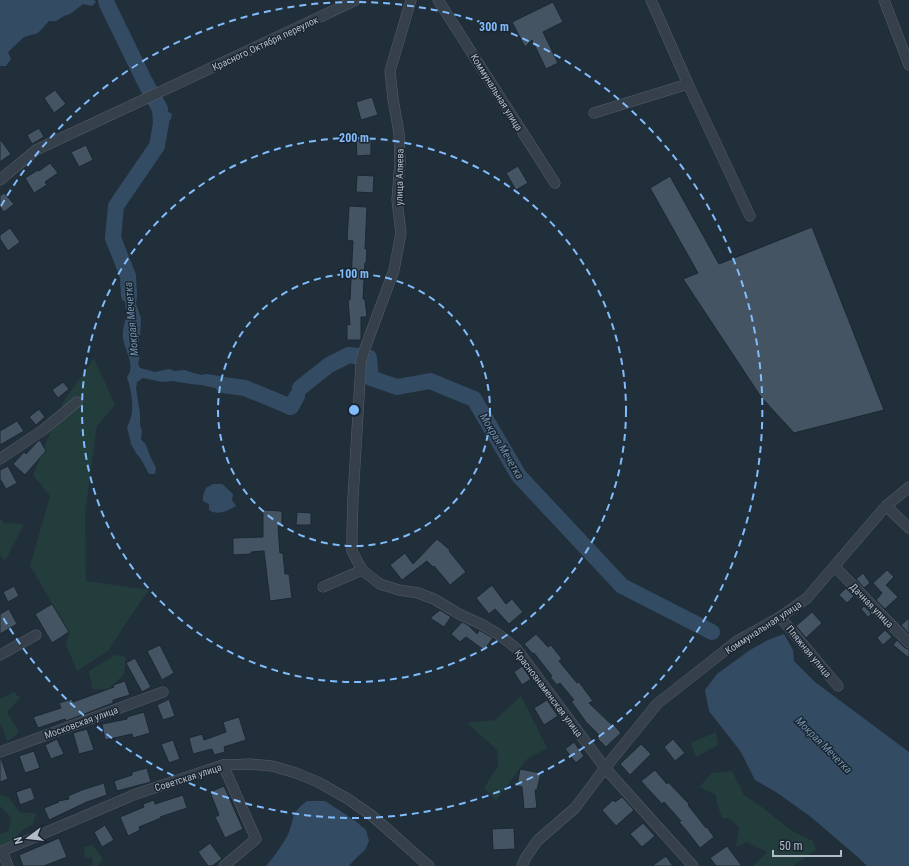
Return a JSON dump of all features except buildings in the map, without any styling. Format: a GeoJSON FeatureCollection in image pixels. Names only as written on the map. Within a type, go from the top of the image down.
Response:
{"type":"FeatureCollection","features":[{"type":"Feature","properties":{"kind":"street","name":"Красного Октября переулок"},"geometry":{"type":"LineString","coordinates":[[0,180],[36,150],[356,0]]}},
{"type":"Feature","properties":{"kind":"street","name":"улица Аляева"},"geometry":{"type":"LineString","coordinates":[[361,363],[394,270],[401,233],[397,200],[400,162],[399,133],[390,70],[411,0]]}},
{"type":"Feature","properties":{"kind":"street","name":"Коммунальная улица"},"geometry":{"type":"LineString","coordinates":[[438,0],[555,183]]}},
{"type":"Feature","properties":{"kind":"street"},"geometry":{"type":"LineString","coordinates":[[651,0],[688,84],[750,216]]}},
{"type":"Feature","properties":{"kind":"street"},"geometry":{"type":"LineString","coordinates":[[884,0],[909,65]]}},
{"type":"Feature","properties":{"kind":"street"},"geometry":{"type":"LineString","coordinates":[[594,113],[688,84]]}},
{"type":"Feature","properties":{"kind":"street","name":"Краснознаменская улица"},"geometry":{"type":"LineString","coordinates":[[361,363],[353,498],[352,551],[362,570],[380,584],[399,590],[418,593],[434,599],[498,634],[516,648],[605,768],[693,866]]}},
{"type":"Feature","properties":{"kind":"street"},"geometry":{"type":"LineString","coordinates":[[0,459],[43,430],[77,402]]}},
{"type":"Feature","properties":{"kind":"street","name":"Коммунальная улица"},"geometry":{"type":"LineString","coordinates":[[522,866],[526,857],[538,840],[576,808],[605,768],[657,704],[737,641],[780,617],[807,598],[886,506],[909,487]]}},
{"type":"Feature","properties":{"kind":"street"},"geometry":{"type":"LineString","coordinates":[[886,506],[909,528]]}},
{"type":"Feature","properties":{"kind":"street","name":"Дачная улица"},"geometry":{"type":"LineString","coordinates":[[835,566],[909,644]]}},
{"type":"Feature","properties":{"kind":"street"},"geometry":{"type":"LineString","coordinates":[[323,587],[362,570]]}},
{"type":"Feature","properties":{"kind":"street","name":"Пляжная улица"},"geometry":{"type":"LineString","coordinates":[[780,617],[838,686]]}},
{"type":"Feature","properties":{"kind":"street"},"geometry":{"type":"LineString","coordinates":[[0,655],[36,635]]}},
{"type":"Feature","properties":{"kind":"street","name":"Московская улица"},"geometry":{"type":"LineString","coordinates":[[0,752],[163,692]]}},
{"type":"Feature","properties":{"kind":"street","name":"Советская улица"},"geometry":{"type":"LineString","coordinates":[[1,852],[136,794],[223,765],[250,764],[272,766],[296,773],[318,782],[348,799],[371,815],[429,866]]}},
{"type":"Feature","properties":{"kind":"street"},"geometry":{"type":"LineString","coordinates":[[223,765],[256,839],[224,866]]}},
{"type":"Feature","properties":{"kind":"street"},"geometry":{"type":"LineString","coordinates":[[1,852],[8,866]]}},
{"type":"Feature","properties":{"kind":"green space"},"geometry":{"type":"Polygon","coordinates":[[[94,358],[115,405],[97,426],[85,513],[86,581],[149,590],[108,651],[77,671],[66,645],[69,632],[30,566],[50,496],[33,475],[62,404],[94,358]]]}},
{"type":"Feature","properties":{"kind":"green space"},"geometry":{"type":"Polygon","coordinates":[[[0,518],[4,523],[24,524],[5,561],[0,555],[0,518]]]}},
{"type":"Feature","properties":{"kind":"green space"},"geometry":{"type":"Polygon","coordinates":[[[115,655],[126,657],[124,674],[109,689],[92,689],[89,671],[115,655]]]}},
{"type":"Feature","properties":{"kind":"green space"},"geometry":{"type":"Polygon","coordinates":[[[14,692],[20,698],[7,712],[19,732],[7,742],[0,723],[0,699],[14,692]]]}},
{"type":"Feature","properties":{"kind":"green space"},"geometry":{"type":"Polygon","coordinates":[[[521,696],[547,748],[527,759],[496,801],[484,788],[498,766],[497,750],[467,723],[495,720],[521,696]]]}},
{"type":"Feature","properties":{"kind":"green space"},"geometry":{"type":"Polygon","coordinates":[[[716,732],[718,745],[696,757],[691,743],[716,732]]]}},
{"type":"Feature","properties":{"kind":"green space"},"geometry":{"type":"Polygon","coordinates":[[[732,771],[744,795],[792,831],[813,841],[816,850],[793,866],[753,866],[767,852],[747,842],[736,847],[739,827],[729,818],[722,818],[716,795],[699,787],[712,773],[732,771]]]}},
{"type":"Feature","properties":{"kind":"green space"},"geometry":{"type":"Polygon","coordinates":[[[0,794],[9,798],[20,813],[36,813],[33,824],[19,833],[16,842],[2,851],[0,845],[0,834],[9,831],[11,817],[0,806],[0,794]]]}},
{"type":"Feature","properties":{"kind":"green space"},"geometry":{"type":"Polygon","coordinates":[[[93,845],[103,859],[98,866],[91,866],[93,862],[92,858],[85,857],[84,847],[93,845]]]}},
{"type":"Feature","properties":{"kind":"water"},"geometry":{"type":"Polygon","coordinates":[[[0,0],[94,0],[96,2],[92,6],[83,4],[70,14],[56,21],[49,21],[38,33],[24,37],[8,52],[11,59],[6,66],[0,66],[0,0]]]}},
{"type":"Feature","properties":{"kind":"water"},"geometry":{"type":"Polygon","coordinates":[[[163,102],[167,111],[172,114],[171,119],[162,130],[156,127],[157,122],[153,119],[155,114],[152,107],[163,102]]]}},
{"type":"Feature","properties":{"kind":"water"},"geometry":{"type":"Polygon","coordinates":[[[129,273],[133,276],[133,283],[137,297],[136,304],[141,318],[140,337],[137,352],[140,355],[138,364],[140,368],[155,372],[169,369],[175,371],[185,370],[201,375],[207,374],[220,376],[228,381],[241,383],[245,386],[243,391],[220,389],[172,381],[162,382],[143,378],[137,382],[136,389],[142,431],[141,439],[146,445],[156,468],[155,474],[149,474],[136,453],[131,444],[127,427],[132,415],[132,396],[127,377],[131,367],[123,338],[126,308],[120,285],[125,276],[129,273]]]}},
{"type":"Feature","properties":{"kind":"water"},"geometry":{"type":"Polygon","coordinates":[[[213,484],[222,484],[233,494],[232,500],[236,506],[219,513],[209,510],[209,504],[203,501],[203,496],[206,488],[213,484]]]}},
{"type":"Feature","properties":{"kind":"water"},"geometry":{"type":"Polygon","coordinates":[[[784,634],[793,650],[794,661],[815,682],[909,752],[909,866],[867,866],[811,817],[776,792],[755,780],[741,752],[709,711],[705,690],[717,674],[750,650],[768,640],[784,634]]]}},
{"type":"Feature","properties":{"kind":"water"},"geometry":{"type":"Polygon","coordinates":[[[307,801],[325,801],[354,820],[366,830],[369,841],[365,850],[349,866],[266,866],[279,850],[287,836],[294,815],[307,801]]]}},
{"type":"Feature","properties":{"kind":"waterway","name":"Мокрая Мечетка"},"geometry":{"type":"LineString","coordinates":[[106,0],[145,82],[160,109],[161,123],[157,146],[116,206],[113,238],[128,276],[129,295]]}},
{"type":"Feature","properties":{"kind":"waterway","name":"Мокрая Мечетка"},"geometry":{"type":"LineString","coordinates":[[300,388],[329,365],[349,355],[369,358],[371,378],[397,387],[430,381],[474,399],[519,476],[622,586],[712,632]]}},
{"type":"Feature","properties":{"kind":"waterway","name":"Мокрая Мечетка"},"geometry":{"type":"LineString","coordinates":[[223,385],[245,388],[291,407],[297,396]]}}]}
